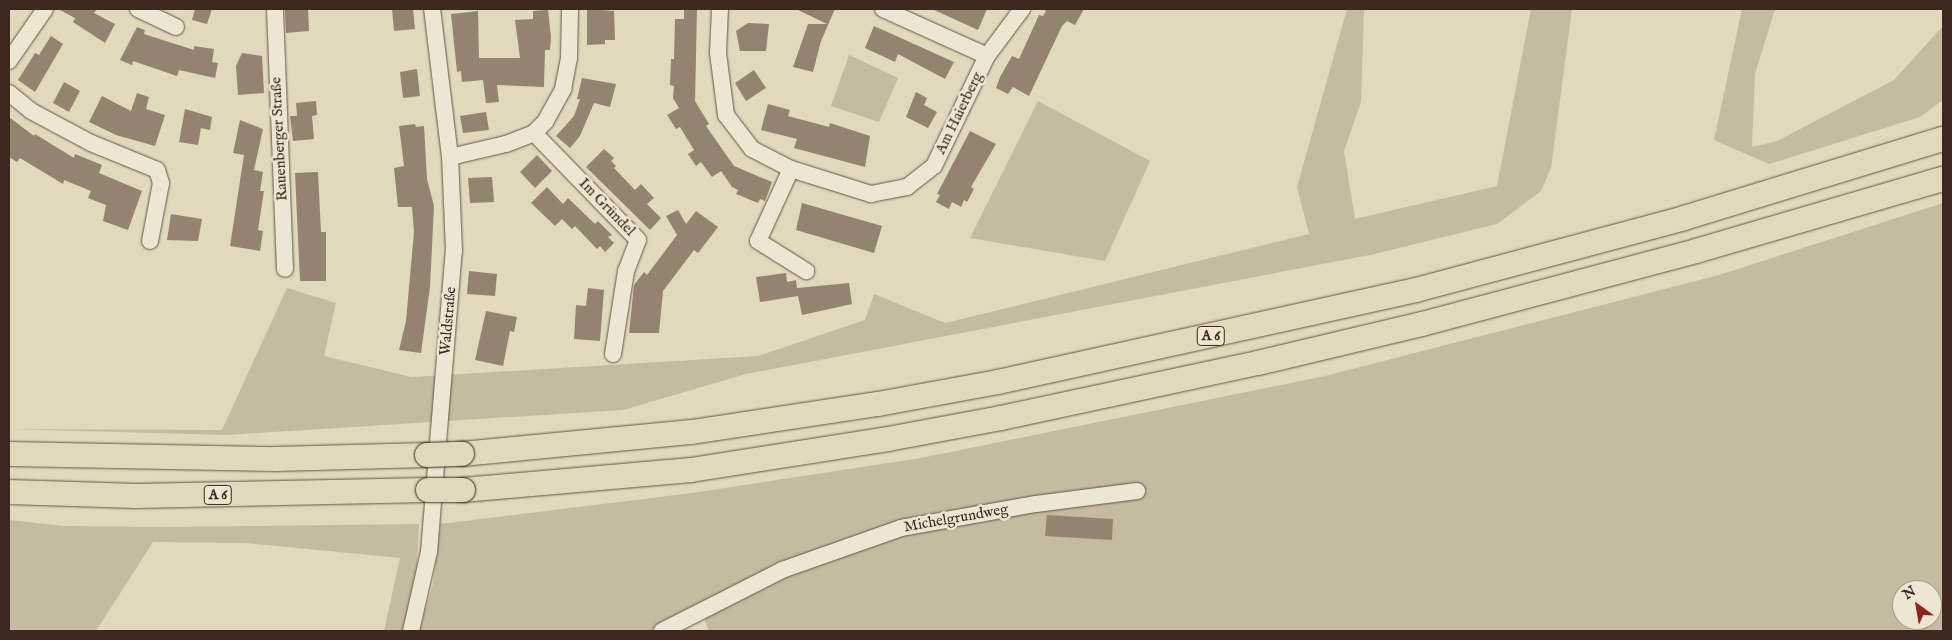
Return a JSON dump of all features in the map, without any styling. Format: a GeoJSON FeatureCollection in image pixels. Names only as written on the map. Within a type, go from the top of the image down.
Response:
{"type":"FeatureCollection","features":[{"type":"Feature","properties":{"kind":"highway","name":"A 6"},"geometry":{"type":"LineString","coordinates":[[9,454],[267,459],[427,456],[702,431],[860,407],[998,382],[1416,290],[1684,218],[1943,139]]}},
{"type":"Feature","properties":{"kind":"highway","name":"A 6"},"geometry":{"type":"LineString","coordinates":[[9,492],[136,496],[463,490],[691,470],[888,439],[1001,418],[1422,324],[1696,251],[1943,179]]}},
{"type":"Feature","properties":{"kind":"street"},"geometry":{"type":"LineString","coordinates":[[9,61],[45,9]]}},
{"type":"Feature","properties":{"kind":"street"},"geometry":{"type":"LineString","coordinates":[[138,9],[176,27]]}},
{"type":"Feature","properties":{"kind":"street","name":"Rauenberger Straße"},"geometry":{"type":"LineString","coordinates":[[275,9],[285,270]]}},
{"type":"Feature","properties":{"kind":"street","name":"Waldstraße"},"geometry":{"type":"LineString","coordinates":[[411,631],[429,552],[454,251],[450,157],[432,9]]}},
{"type":"Feature","properties":{"kind":"street"},"geometry":{"type":"LineString","coordinates":[[450,157],[506,144],[534,132],[546,122],[563,89],[569,58],[570,9]]}},
{"type":"Feature","properties":{"kind":"street","name":"Am Haierberg"},"geometry":{"type":"LineString","coordinates":[[720,9],[718,53],[726,115],[752,149],[791,170],[871,194],[907,187],[934,166],[987,56],[1022,9]]}},
{"type":"Feature","properties":{"kind":"street"},"geometry":{"type":"LineString","coordinates":[[883,9],[987,56]]}},
{"type":"Feature","properties":{"kind":"street"},"geometry":{"type":"LineString","coordinates":[[9,93],[30,111],[91,143],[157,170],[161,183],[150,241]]}},
{"type":"Feature","properties":{"kind":"street","name":"Im Gründel"},"geometry":{"type":"LineString","coordinates":[[534,132],[638,240],[626,271],[613,354]]}},
{"type":"Feature","properties":{"kind":"street"},"geometry":{"type":"LineString","coordinates":[[791,170],[758,241],[806,271]]}},
{"type":"Feature","properties":{"kind":"street","name":"Michelgrundweg"},"geometry":{"type":"LineString","coordinates":[[662,631],[782,570],[901,528],[1036,504],[1137,491]]}},
{"type":"Feature","properties":{"kind":"shaded area"},"geometry":{"type":"Polygon","coordinates":[[[1347,9],[1364,9],[1361,102],[1344,151],[1355,219],[1497,186],[1531,9],[1572,9],[1551,168],[1541,191],[1497,224],[1370,255],[746,374],[623,410],[226,435],[9,429],[222,430],[287,288],[336,303],[324,356],[411,377],[758,356],[865,320],[874,294],[945,323],[1309,234],[1297,187],[1347,9]]]}},
{"type":"Feature","properties":{"kind":"shaded area"},"geometry":{"type":"Polygon","coordinates":[[[1742,9],[1775,9],[1755,74],[1752,147],[1777,141],[1894,80],[1943,26],[1943,100],[1920,117],[1769,164],[1714,140],[1742,9]]]}},
{"type":"Feature","properties":{"kind":"shaded area"},"geometry":{"type":"Polygon","coordinates":[[[849,55],[898,78],[879,122],[831,106],[849,55]]]}},
{"type":"Feature","properties":{"kind":"shaded area"},"geometry":{"type":"Polygon","coordinates":[[[1038,101],[1150,161],[1105,261],[970,238],[1038,101]]]}},
{"type":"Feature","properties":{"kind":"shaded area"},"geometry":{"type":"Polygon","coordinates":[[[1943,203],[1943,631],[709,631],[701,611],[649,631],[419,631],[433,584],[440,524],[692,493],[921,458],[1325,376],[1719,275],[1943,203]]]}},
{"type":"Feature","properties":{"kind":"shaded area"},"geometry":{"type":"Polygon","coordinates":[[[9,520],[64,526],[162,527],[419,524],[416,582],[405,631],[384,631],[400,558],[245,543],[153,542],[96,631],[9,631],[9,520]]]}},
{"type":"Feature","properties":{"kind":"building"},"geometry":{"type":"Polygon","coordinates":[[[58,9],[97,9],[94,13],[115,24],[105,43],[73,22],[75,18],[58,9]]]}},
{"type":"Feature","properties":{"kind":"building"},"geometry":{"type":"Polygon","coordinates":[[[195,9],[212,9],[207,24],[192,20],[195,9]]]}},
{"type":"Feature","properties":{"kind":"building"},"geometry":{"type":"Polygon","coordinates":[[[285,9],[308,9],[309,31],[286,33],[285,9]]]}},
{"type":"Feature","properties":{"kind":"building"},"geometry":{"type":"Polygon","coordinates":[[[392,9],[413,9],[415,29],[394,31],[392,9]]]}},
{"type":"Feature","properties":{"kind":"building"},"geometry":{"type":"Polygon","coordinates":[[[587,9],[614,11],[615,40],[605,40],[605,44],[587,45],[587,9]]]}},
{"type":"Feature","properties":{"kind":"building"},"geometry":{"type":"Polygon","coordinates":[[[684,9],[697,9],[695,101],[709,124],[706,126],[734,166],[772,182],[765,201],[760,199],[758,203],[736,194],[738,190],[732,187],[721,171],[712,177],[701,162],[696,166],[688,154],[694,150],[680,127],[676,129],[667,115],[679,108],[673,98],[674,86],[670,85],[671,59],[674,59],[675,19],[684,19],[684,9]]]}},
{"type":"Feature","properties":{"kind":"building"},"geometry":{"type":"Polygon","coordinates":[[[796,9],[835,9],[821,41],[813,72],[793,67],[808,24],[827,24],[796,9]]]}},
{"type":"Feature","properties":{"kind":"building"},"geometry":{"type":"Polygon","coordinates":[[[932,9],[987,9],[978,30],[932,9]]]}},
{"type":"Feature","properties":{"kind":"building"},"geometry":{"type":"Polygon","coordinates":[[[1042,9],[1084,9],[1075,25],[1067,21],[1062,26],[1029,96],[1013,87],[1008,94],[996,88],[1000,77],[1012,56],[1019,59],[1039,15],[1043,16],[1046,11],[1042,9]]]}},
{"type":"Feature","properties":{"kind":"building"},"geometry":{"type":"Polygon","coordinates":[[[548,10],[551,37],[550,50],[545,50],[544,87],[497,85],[499,102],[486,103],[483,80],[462,82],[461,71],[457,72],[451,14],[478,11],[479,58],[520,58],[515,20],[533,19],[533,11],[548,10]]]}},
{"type":"Feature","properties":{"kind":"building"},"geometry":{"type":"Polygon","coordinates":[[[748,23],[769,24],[766,51],[740,51],[736,31],[748,23]]]}},
{"type":"Feature","properties":{"kind":"building"},"geometry":{"type":"Polygon","coordinates":[[[874,26],[954,62],[945,79],[898,54],[895,62],[865,48],[874,26]]]}},
{"type":"Feature","properties":{"kind":"building"},"geometry":{"type":"Polygon","coordinates":[[[137,27],[145,30],[144,34],[194,50],[194,46],[214,49],[212,62],[218,63],[215,78],[179,70],[177,76],[133,61],[132,65],[120,60],[137,27]]]}},
{"type":"Feature","properties":{"kind":"building"},"geometry":{"type":"Polygon","coordinates":[[[51,36],[63,44],[35,92],[18,80],[35,53],[39,55],[51,36]]]}},
{"type":"Feature","properties":{"kind":"building"},"geometry":{"type":"Polygon","coordinates":[[[242,53],[262,56],[264,93],[238,95],[236,66],[242,53]]]}},
{"type":"Feature","properties":{"kind":"building"},"geometry":{"type":"Polygon","coordinates":[[[417,69],[420,96],[403,98],[400,72],[417,69]]]}},
{"type":"Feature","properties":{"kind":"building"},"geometry":{"type":"Polygon","coordinates":[[[754,70],[766,88],[746,101],[735,83],[754,70]]]}},
{"type":"Feature","properties":{"kind":"building"},"geometry":{"type":"Polygon","coordinates":[[[582,78],[616,84],[610,107],[594,103],[580,136],[570,148],[556,136],[574,116],[580,99],[577,99],[582,78]]]}},
{"type":"Feature","properties":{"kind":"building"},"geometry":{"type":"Polygon","coordinates":[[[64,82],[80,91],[69,112],[53,103],[64,82]]]}},
{"type":"Feature","properties":{"kind":"building"},"geometry":{"type":"Polygon","coordinates":[[[916,92],[927,98],[924,105],[937,112],[928,128],[906,117],[916,92]]]}},
{"type":"Feature","properties":{"kind":"building"},"geometry":{"type":"Polygon","coordinates":[[[137,93],[149,97],[146,109],[165,115],[155,146],[116,135],[89,122],[102,96],[131,111],[137,93]]]}},
{"type":"Feature","properties":{"kind":"building"},"geometry":{"type":"Polygon","coordinates":[[[316,101],[317,115],[312,116],[314,139],[293,141],[290,116],[297,116],[296,103],[316,101]]]}},
{"type":"Feature","properties":{"kind":"building"},"geometry":{"type":"Polygon","coordinates":[[[768,104],[790,110],[788,116],[829,127],[830,123],[870,136],[865,167],[794,148],[797,139],[761,130],[768,104]]]}},
{"type":"Feature","properties":{"kind":"building"},"geometry":{"type":"Polygon","coordinates":[[[185,109],[212,117],[210,130],[201,128],[198,145],[179,142],[185,109]]]}},
{"type":"Feature","properties":{"kind":"building"},"geometry":{"type":"Polygon","coordinates":[[[486,112],[489,130],[463,133],[460,116],[486,112]]]}},
{"type":"Feature","properties":{"kind":"building"},"geometry":{"type":"Polygon","coordinates":[[[9,117],[34,136],[35,134],[74,158],[75,154],[102,165],[99,173],[142,191],[128,230],[103,221],[106,205],[88,198],[91,191],[64,180],[63,184],[20,158],[17,162],[9,157],[9,117]]]}},
{"type":"Feature","properties":{"kind":"building"},"geometry":{"type":"Polygon","coordinates":[[[240,120],[263,129],[254,170],[263,172],[260,191],[264,191],[258,230],[263,231],[260,251],[230,246],[244,155],[233,153],[240,120]]]}},
{"type":"Feature","properties":{"kind":"building"},"geometry":{"type":"Polygon","coordinates":[[[415,124],[416,127],[424,126],[427,179],[434,206],[430,287],[421,353],[399,350],[406,321],[414,232],[412,207],[398,207],[394,168],[404,166],[399,126],[415,124]]]}},
{"type":"Feature","properties":{"kind":"building"},"geometry":{"type":"Polygon","coordinates":[[[970,131],[996,144],[971,187],[974,189],[967,202],[964,200],[961,207],[952,202],[949,209],[936,202],[940,195],[937,194],[970,131]]]}},
{"type":"Feature","properties":{"kind":"building"},"geometry":{"type":"Polygon","coordinates":[[[604,149],[614,158],[611,161],[616,166],[614,168],[635,190],[641,184],[654,198],[647,204],[661,218],[650,230],[586,167],[604,149]]]}},
{"type":"Feature","properties":{"kind":"building"},"geometry":{"type":"Polygon","coordinates":[[[537,155],[552,171],[535,188],[520,172],[537,155]]]}},
{"type":"Feature","properties":{"kind":"building"},"geometry":{"type":"Polygon","coordinates":[[[318,172],[321,232],[326,232],[326,281],[300,281],[295,173],[318,172]]]}},
{"type":"Feature","properties":{"kind":"building"},"geometry":{"type":"Polygon","coordinates":[[[492,177],[494,202],[470,203],[468,178],[492,177]]]}},
{"type":"Feature","properties":{"kind":"building"},"geometry":{"type":"Polygon","coordinates":[[[547,187],[563,204],[568,198],[595,224],[598,221],[612,235],[608,237],[614,243],[605,252],[600,246],[597,249],[575,226],[572,229],[562,219],[555,226],[531,203],[547,187]]]}},
{"type":"Feature","properties":{"kind":"building"},"geometry":{"type":"Polygon","coordinates":[[[802,203],[882,226],[874,253],[796,230],[802,203]]]}},
{"type":"Feature","properties":{"kind":"building"},"geometry":{"type":"Polygon","coordinates":[[[678,210],[686,224],[696,211],[718,227],[698,253],[694,250],[663,291],[659,333],[629,333],[634,285],[644,272],[647,275],[677,235],[666,216],[678,210]]]}},
{"type":"Feature","properties":{"kind":"building"},"geometry":{"type":"Polygon","coordinates":[[[171,214],[202,219],[198,241],[167,240],[171,214]]]}},
{"type":"Feature","properties":{"kind":"building"},"geometry":{"type":"Polygon","coordinates":[[[469,271],[497,274],[495,296],[467,294],[469,271]]]}},
{"type":"Feature","properties":{"kind":"building"},"geometry":{"type":"Polygon","coordinates":[[[786,273],[787,282],[796,280],[797,288],[849,283],[852,304],[802,315],[798,296],[760,302],[756,277],[786,273]]]}},
{"type":"Feature","properties":{"kind":"building"},"geometry":{"type":"Polygon","coordinates":[[[588,288],[604,290],[600,341],[574,339],[576,305],[586,306],[588,288]]]}},
{"type":"Feature","properties":{"kind":"building"},"geometry":{"type":"Polygon","coordinates":[[[486,311],[517,317],[514,332],[510,331],[503,366],[475,360],[486,311]]]}},
{"type":"Feature","properties":{"kind":"building"},"geometry":{"type":"Polygon","coordinates":[[[1047,515],[1113,519],[1112,540],[1045,536],[1047,515]]]}}]}
